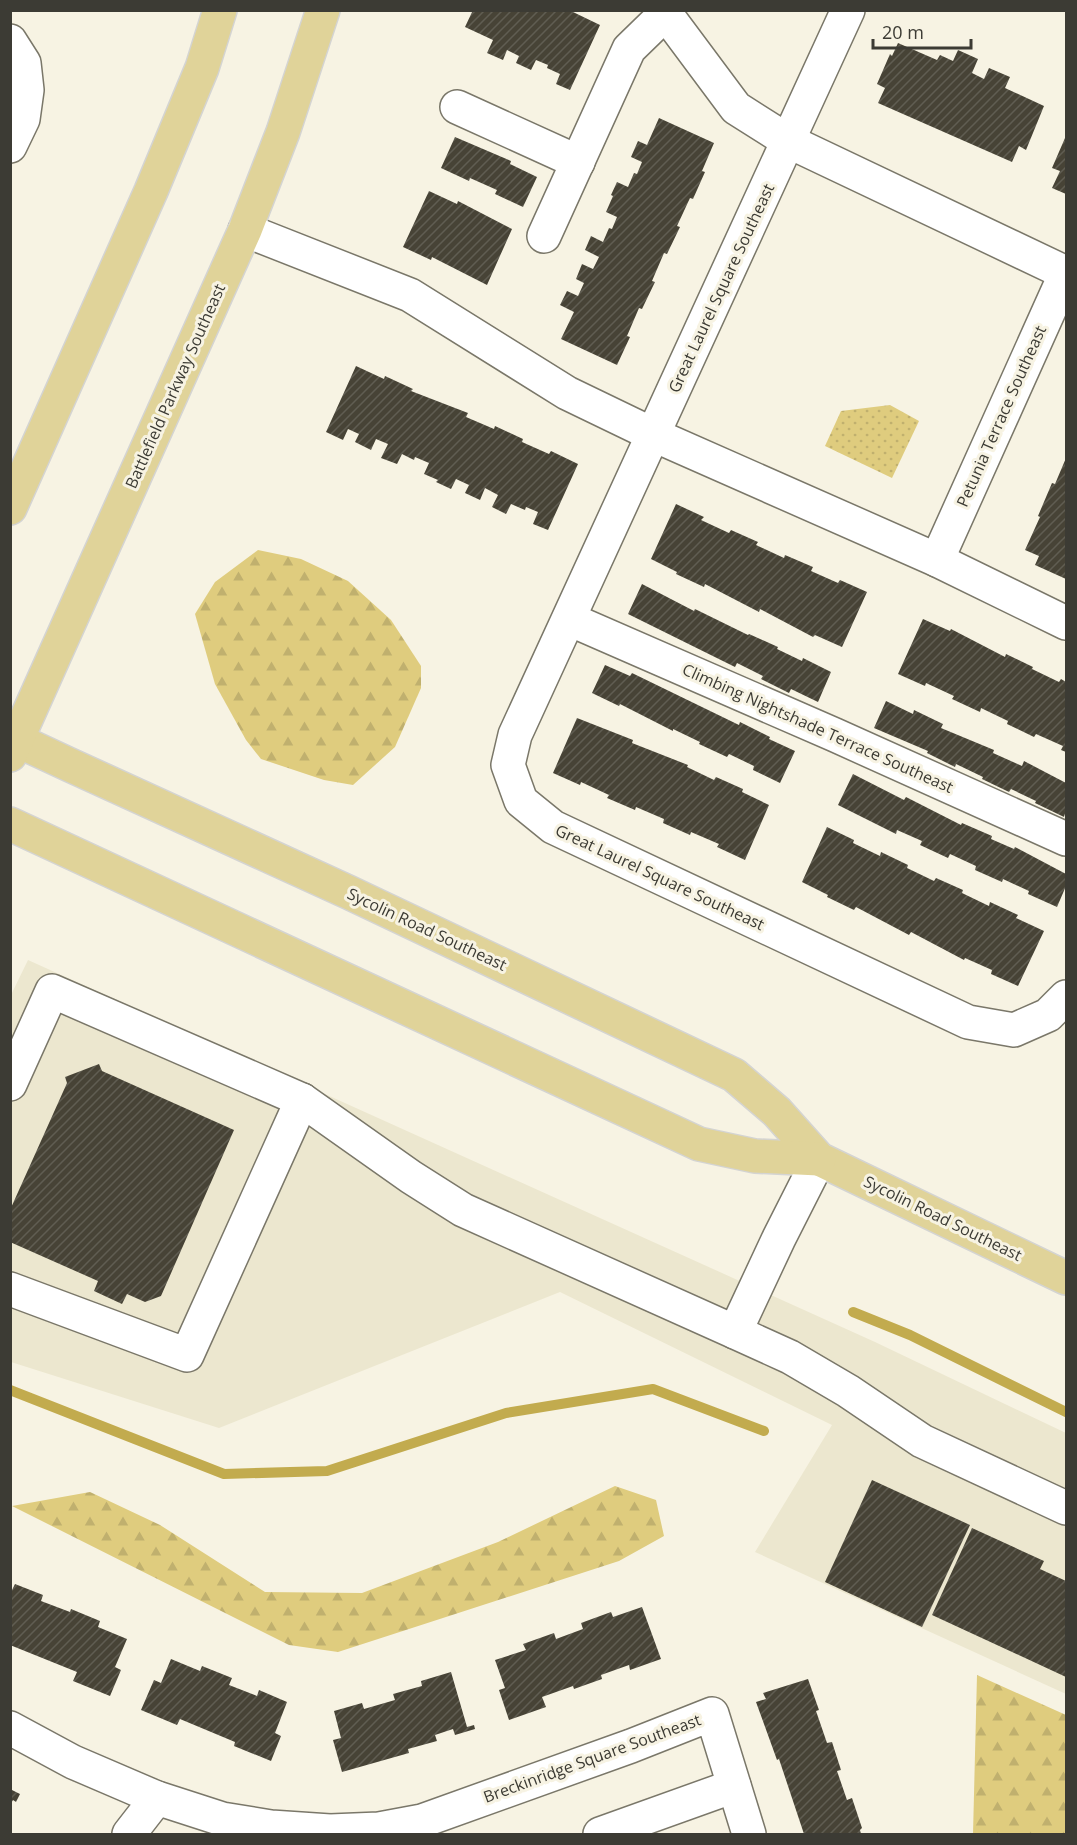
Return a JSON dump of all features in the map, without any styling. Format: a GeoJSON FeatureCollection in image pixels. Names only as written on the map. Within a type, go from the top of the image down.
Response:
{"type":"FeatureCollection","features":[{"type":"Feature","properties":{"kind":"main road"},"geometry":{"type":"LineString","coordinates":[[10,507],[151,191],[202,68],[220,10]]}},
{"type":"Feature","properties":{"kind":"main road","name":"Battlefield Parkway Southeast"},"geometry":{"type":"LineString","coordinates":[[13,744],[245,230],[283,132],[323,10]]}},
{"type":"Feature","properties":{"kind":"main road","name":"Sycolin Road Southeast"},"geometry":{"type":"LineString","coordinates":[[13,744],[348,892],[734,1075],[777,1112],[819,1159],[1066,1278]]}},
{"type":"Feature","properties":{"kind":"main road","name":"Sycolin Road Southeast"},"geometry":{"type":"LineString","coordinates":[[10,824],[699,1144],[755,1156],[819,1159]]}},
{"type":"Feature","properties":{"kind":"street","name":"Great Laurel Square Southeast"},"geometry":{"type":"LineString","coordinates":[[848,10],[515,735],[508,765],[521,801],[553,827],[968,1022],[1014,1030],[1048,1015],[1066,997]]}},
{"type":"Feature","properties":{"kind":"street"},"geometry":{"type":"LineString","coordinates":[[544,236],[629,49],[664,12],[736,108],[789,141],[1066,273]]}},
{"type":"Feature","properties":{"kind":"street"},"geometry":{"type":"LineString","coordinates":[[10,146],[23,119],[27,90],[17,52]]}},
{"type":"Feature","properties":{"kind":"street"},"geometry":{"type":"LineString","coordinates":[[457,107],[578,162]]}},
{"type":"Feature","properties":{"kind":"street"},"geometry":{"type":"LineString","coordinates":[[245,230],[410,295],[567,393],[654,435],[937,560],[1066,623]]}},
{"type":"Feature","properties":{"kind":"street","name":"Petunia Terrace Southeast"},"geometry":{"type":"LineString","coordinates":[[937,560],[1066,273]]}},
{"type":"Feature","properties":{"kind":"street","name":"Climbing Nightshade Terrace Southeast"},"geometry":{"type":"LineString","coordinates":[[569,619],[1066,839]]}},
{"type":"Feature","properties":{"kind":"street"},"geometry":{"type":"LineString","coordinates":[[10,1084],[52,991],[302,1101],[411,1177],[463,1210],[790,1357],[848,1391],[922,1441],[1066,1508]]}},
{"type":"Feature","properties":{"kind":"street"},"geometry":{"type":"LineString","coordinates":[[10,1289],[187,1354],[302,1101]]}},
{"type":"Feature","properties":{"kind":"street"},"geometry":{"type":"LineString","coordinates":[[735,1332],[819,1159]]}},
{"type":"Feature","properties":{"kind":"street","name":"Breckinridge Square Southeast"},"geometry":{"type":"LineString","coordinates":[[10,1728],[73,1762],[158,1798],[222,1819],[272,1827],[330,1831],[424,1828],[712,1714],[749,1834]]}},
{"type":"Feature","properties":{"kind":"street"},"geometry":{"type":"LineString","coordinates":[[600,1834],[734,1786]]}},
{"type":"Feature","properties":{"kind":"street"},"geometry":{"type":"LineString","coordinates":[[129,1834],[158,1798]]}},
{"type":"Feature","properties":{"kind":"shaded area"},"geometry":{"type":"Polygon","coordinates":[[[28,960],[875,1342],[1066,1433],[1066,1694],[755,1552],[832,1425],[560,1292],[219,1428],[11,1362],[10,997],[28,960]]]}},
{"type":"Feature","properties":{"kind":"green space"},"geometry":{"type":"Polygon","coordinates":[[[890,405],[919,421],[892,478],[825,446],[841,411],[890,405]]]}},
{"type":"Feature","properties":{"kind":"green space"},"geometry":{"type":"Polygon","coordinates":[[[258,550],[301,559],[348,581],[391,620],[421,666],[421,688],[395,747],[353,785],[324,780],[261,759],[246,740],[215,684],[195,614],[215,582],[258,550]]]}},
{"type":"Feature","properties":{"kind":"green space"},"geometry":{"type":"Polygon","coordinates":[[[615,1486],[656,1500],[664,1536],[619,1561],[338,1652],[289,1645],[12,1506],[90,1492],[160,1525],[265,1592],[362,1593],[498,1542],[615,1486]]]}},
{"type":"Feature","properties":{"kind":"green space"},"geometry":{"type":"Polygon","coordinates":[[[977,1675],[1066,1715],[1066,1834],[973,1834],[977,1675]]]}},
{"type":"Feature","properties":{"kind":"building"},"geometry":{"type":"Polygon","coordinates":[[[473,10],[573,10],[600,25],[570,90],[556,84],[560,74],[547,68],[548,65],[536,60],[531,70],[516,63],[519,56],[507,50],[503,60],[487,53],[493,40],[465,27],[473,10]]]}},
{"type":"Feature","properties":{"kind":"building"},"geometry":{"type":"Polygon","coordinates":[[[898,43],[937,60],[940,55],[953,61],[958,50],[978,59],[972,73],[984,79],[989,68],[1010,77],[1005,88],[1044,106],[1026,150],[1019,146],[1012,162],[878,103],[885,88],[877,84],[890,54],[892,56],[898,43]]]}},
{"type":"Feature","properties":{"kind":"building"},"geometry":{"type":"Polygon","coordinates":[[[659,118],[714,143],[702,171],[705,172],[677,226],[680,227],[667,254],[664,253],[652,281],[655,282],[642,309],[639,308],[627,336],[630,337],[617,365],[561,339],[574,312],[560,305],[567,291],[578,296],[584,283],[576,279],[582,264],[593,269],[599,257],[585,250],[591,236],[603,242],[609,228],[612,229],[617,217],[606,212],[613,196],[611,195],[617,182],[628,187],[634,173],[637,174],[642,162],[631,157],[638,141],[647,145],[659,118]]]}},
{"type":"Feature","properties":{"kind":"building"},"geometry":{"type":"Polygon","coordinates":[[[455,137],[511,161],[510,164],[537,177],[523,207],[495,194],[497,190],[470,178],[469,181],[441,168],[455,137]]]}},
{"type":"Feature","properties":{"kind":"building"},"geometry":{"type":"Polygon","coordinates":[[[1065,138],[1066,194],[1052,188],[1060,171],[1052,168],[1065,138]]]}},
{"type":"Feature","properties":{"kind":"building"},"geometry":{"type":"Polygon","coordinates":[[[429,191],[457,204],[458,201],[512,229],[487,285],[432,257],[431,260],[403,247],[429,191]]]}},
{"type":"Feature","properties":{"kind":"building"},"geometry":{"type":"Polygon","coordinates":[[[356,366],[384,379],[385,376],[413,389],[411,391],[468,413],[466,417],[494,429],[495,426],[549,454],[551,451],[578,464],[548,530],[533,524],[538,512],[526,507],[525,510],[511,504],[506,514],[492,507],[498,495],[485,488],[480,500],[465,493],[469,485],[456,479],[451,489],[436,482],[438,480],[424,474],[429,463],[415,457],[414,460],[402,454],[397,464],[381,458],[388,444],[376,439],[371,450],[355,442],[359,434],[348,429],[343,440],[326,432],[356,366]]]}},
{"type":"Feature","properties":{"kind":"building"},"geometry":{"type":"Polygon","coordinates":[[[1066,458],[1066,579],[1035,565],[1039,556],[1025,550],[1052,483],[1055,484],[1066,458]]]}},
{"type":"Feature","properties":{"kind":"building"},"geometry":{"type":"Polygon","coordinates":[[[676,504],[704,517],[701,520],[729,533],[731,530],[758,542],[756,545],[784,558],[785,555],[813,567],[811,571],[867,592],[842,647],[815,635],[813,637],[705,584],[704,587],[651,559],[676,504]]]}},
{"type":"Feature","properties":{"kind":"building"},"geometry":{"type":"Polygon","coordinates":[[[642,584],[694,611],[695,609],[778,647],[777,649],[802,661],[803,658],[831,672],[818,702],[791,689],[789,693],[761,679],[763,676],[737,663],[735,667],[628,614],[642,584]]]}},
{"type":"Feature","properties":{"kind":"building"},"geometry":{"type":"Polygon","coordinates":[[[923,619],[950,631],[951,629],[1005,657],[1006,654],[1059,682],[1061,679],[1066,682],[1066,752],[1061,750],[1063,746],[1036,734],[1034,737],[981,708],[980,712],[926,683],[925,686],[898,674],[923,619]]]}},
{"type":"Feature","properties":{"kind":"building"},"geometry":{"type":"Polygon","coordinates":[[[605,665],[630,676],[632,673],[739,725],[740,722],[795,751],[780,783],[753,770],[754,766],[729,754],[727,757],[673,729],[673,731],[620,704],[619,706],[592,693],[605,665]]]}},
{"type":"Feature","properties":{"kind":"building"},"geometry":{"type":"Polygon","coordinates":[[[886,701],[913,714],[914,710],[943,724],[941,728],[994,750],[993,753],[1022,766],[1024,761],[1066,783],[1064,817],[1011,789],[1009,792],[956,764],[955,767],[927,753],[928,751],[874,728],[886,701]]]}},
{"type":"Feature","properties":{"kind":"building"},"geometry":{"type":"Polygon","coordinates":[[[577,718],[633,740],[632,743],[688,765],[687,767],[714,780],[716,777],[743,789],[742,792],[769,805],[745,860],[717,847],[719,844],[663,823],[664,819],[636,807],[635,810],[607,798],[609,795],[581,782],[580,785],[553,773],[577,718]]]}},
{"type":"Feature","properties":{"kind":"building"},"geometry":{"type":"Polygon","coordinates":[[[853,774],[904,800],[906,797],[961,825],[962,823],[992,836],[991,839],[1014,849],[1015,847],[1066,874],[1066,886],[1057,907],[1028,894],[1029,891],[1003,879],[1002,882],[975,870],[976,866],[950,854],[948,858],[920,845],[922,841],[897,830],[896,834],[838,805],[853,774]]]}},
{"type":"Feature","properties":{"kind":"building"},"geometry":{"type":"Polygon","coordinates":[[[827,827],[880,856],[881,852],[934,881],[936,878],[963,890],[962,893],[989,906],[990,902],[1018,915],[1016,918],[1044,931],[1018,986],[991,974],[992,970],[965,958],[964,960],[911,932],[909,935],[856,907],[854,910],[802,882],[827,827]]]}},
{"type":"Feature","properties":{"kind":"building"},"geometry":{"type":"Polygon","coordinates":[[[99,1064],[102,1071],[234,1130],[161,1296],[145,1302],[127,1294],[122,1304],[94,1291],[98,1281],[10,1242],[10,1210],[67,1083],[65,1077],[99,1064]]]}},
{"type":"Feature","properties":{"kind":"building"},"geometry":{"type":"Polygon","coordinates":[[[872,1480],[970,1525],[922,1627],[825,1582],[872,1480]]]}},
{"type":"Feature","properties":{"kind":"building"},"geometry":{"type":"Polygon","coordinates":[[[972,1528],[1044,1561],[1040,1569],[1066,1581],[1066,1677],[932,1615],[972,1528]]]}},
{"type":"Feature","properties":{"kind":"building"},"geometry":{"type":"Polygon","coordinates":[[[15,1584],[43,1595],[41,1601],[70,1612],[71,1609],[100,1621],[98,1627],[127,1639],[115,1667],[121,1670],[110,1696],[73,1681],[77,1672],[10,1645],[10,1594],[15,1584]]]}},
{"type":"Feature","properties":{"kind":"building"},"geometry":{"type":"Polygon","coordinates":[[[642,1607],[661,1659],[630,1670],[629,1665],[601,1675],[602,1679],[542,1697],[546,1707],[509,1720],[499,1690],[505,1688],[495,1660],[526,1650],[523,1644],[554,1633],[556,1639],[583,1629],[581,1623],[611,1612],[613,1617],[642,1607]]]}},
{"type":"Feature","properties":{"kind":"building"},"geometry":{"type":"Polygon","coordinates":[[[171,1659],[200,1671],[202,1666],[232,1678],[229,1685],[257,1696],[259,1690],[287,1702],[275,1733],[281,1736],[271,1761],[234,1746],[235,1742],[180,1719],[177,1725],[141,1710],[154,1680],[161,1683],[171,1659]]]}},
{"type":"Feature","properties":{"kind":"building"},"geometry":{"type":"Polygon","coordinates":[[[451,1672],[467,1727],[474,1725],[475,1729],[455,1735],[453,1729],[435,1735],[437,1741],[408,1749],[409,1753],[342,1772],[333,1740],[341,1738],[334,1711],[362,1703],[364,1709],[395,1700],[393,1694],[422,1686],[421,1681],[451,1672]]]}},
{"type":"Feature","properties":{"kind":"building"},"geometry":{"type":"Polygon","coordinates":[[[808,1679],[827,1743],[832,1742],[841,1770],[837,1771],[847,1800],[852,1798],[862,1828],[861,1834],[804,1834],[779,1759],[777,1760],[756,1702],[766,1699],[763,1693],[808,1679]]]}},
{"type":"Feature","properties":{"kind":"building"},"geometry":{"type":"Polygon","coordinates":[[[10,1789],[20,1794],[16,1802],[13,1800],[10,1805],[10,1789]]]}},
{"type":"Feature","properties":{"kind":"waterway"},"geometry":{"type":"LineString","coordinates":[[853,1312],[910,1335],[1066,1412]]}},
{"type":"Feature","properties":{"kind":"waterway"},"geometry":{"type":"LineString","coordinates":[[10,1390],[224,1474],[327,1471],[506,1413],[653,1389],[764,1431]]}}]}
